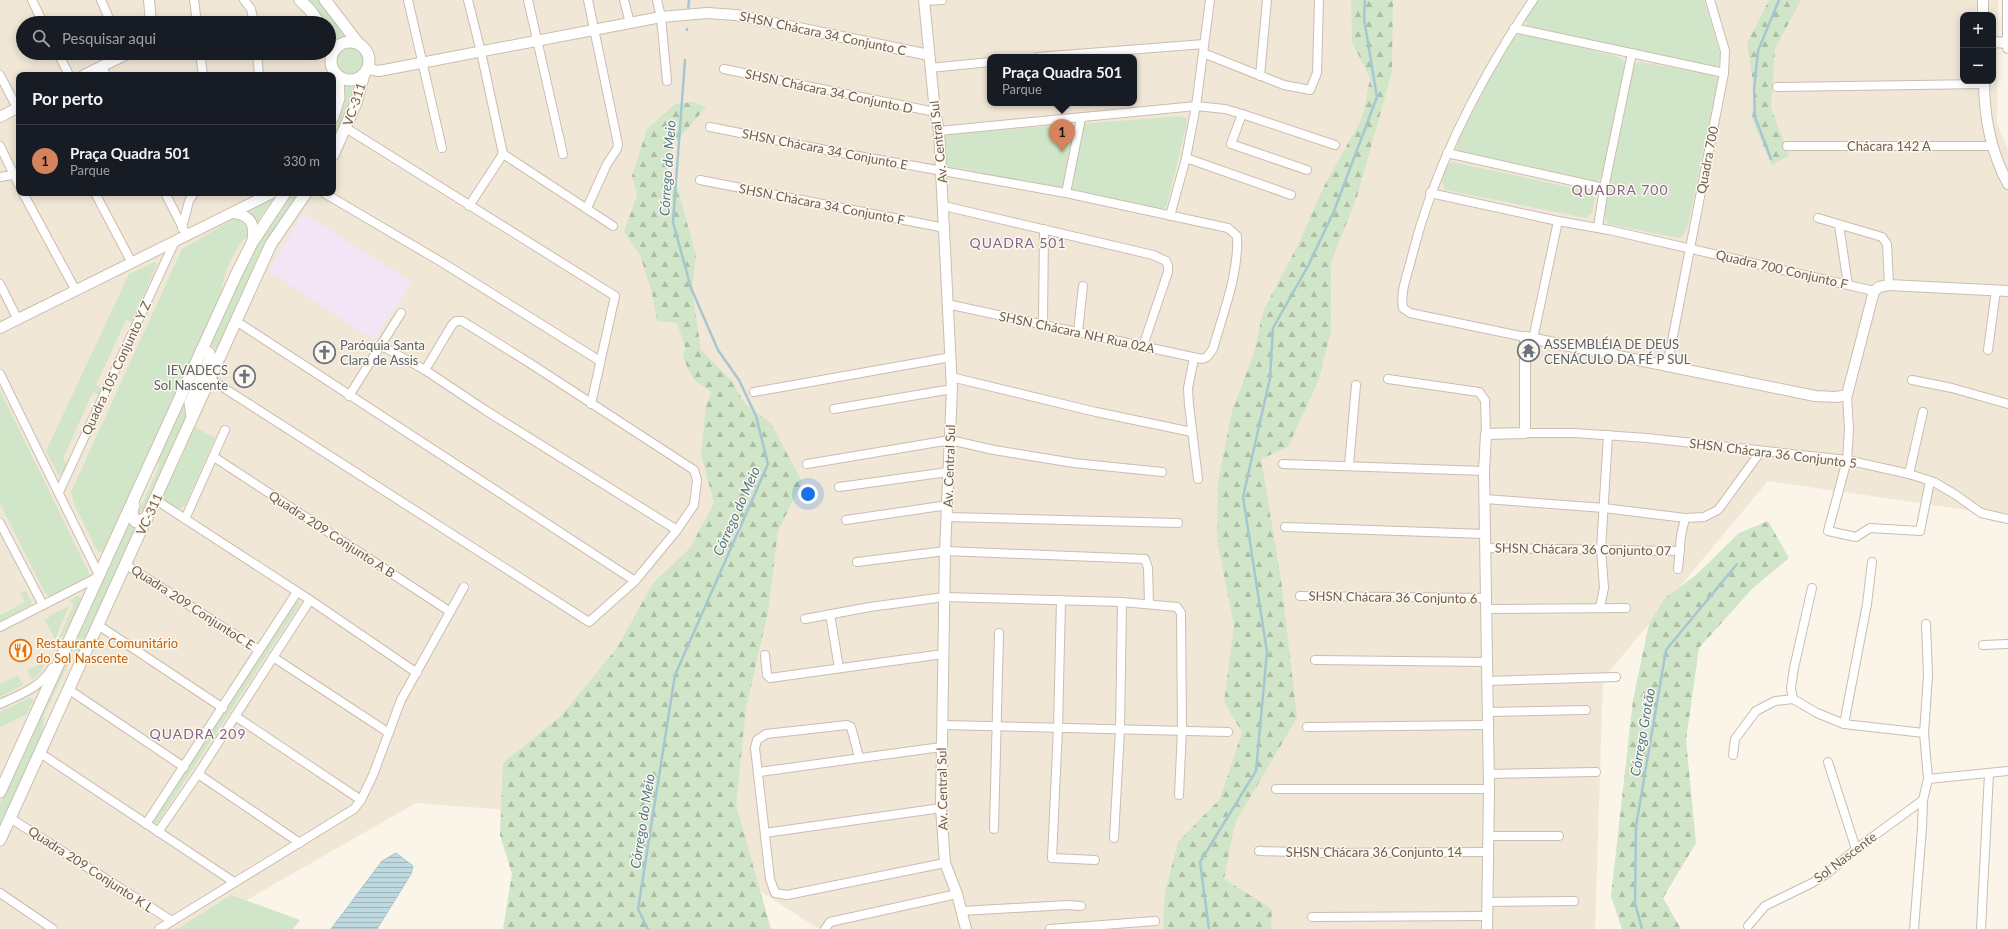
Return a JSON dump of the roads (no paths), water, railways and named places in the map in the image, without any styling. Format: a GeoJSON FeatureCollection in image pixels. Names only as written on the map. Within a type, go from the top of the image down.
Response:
{"type":"FeatureCollection","features":[{"type":"Feature","properties":{"kind":"main road"},"geometry":{"type":"LineString","coordinates":[[300,0],[314,16]]}},
{"type":"Feature","properties":{"kind":"main road"},"geometry":{"type":"LineString","coordinates":[[325,0],[358,43],[367,51],[369,57],[366,71],[354,80],[348,80],[338,76],[336,72]]}},
{"type":"Feature","properties":{"kind":"main road"},"geometry":{"type":"LineString","coordinates":[[336,46],[352,42],[358,43]]}},
{"type":"Feature","properties":{"kind":"main road"},"geometry":{"type":"LineString","coordinates":[[332,60],[332,65],[336,72]]}},
{"type":"Feature","properties":{"kind":"main road","name":"VC-311"},"geometry":{"type":"LineString","coordinates":[[336,149],[346,128],[366,71]]}},
{"type":"Feature","properties":{"kind":"main road","name":"VC-311"},"geometry":{"type":"LineString","coordinates":[[336,108],[339,98],[338,76]]}},
{"type":"Feature","properties":{"kind":"main road","name":"VC-311"},"geometry":{"type":"LineString","coordinates":[[0,792],[252,243],[283,196]]}},
{"type":"Feature","properties":{"kind":"main road","name":"VC-311"},"geometry":{"type":"LineString","coordinates":[[0,840],[156,500],[271,244],[304,196]]}},
{"type":"Feature","properties":{"kind":"main road"},"geometry":{"type":"LineString","coordinates":[[192,418],[190,403],[210,359],[209,353],[206,352],[200,354]]}},
{"type":"Feature","properties":{"kind":"main road"},"geometry":{"type":"LineString","coordinates":[[147,518],[136,522],[132,518],[131,511],[148,475],[150,463]]}},
{"type":"Feature","properties":{"kind":"main road"},"geometry":{"type":"LineString","coordinates":[[63,653],[70,651],[76,659],[70,685]]}},
{"type":"Feature","properties":{"kind":"street"},"geometry":{"type":"LineString","coordinates":[[32,0],[40,16]]}},
{"type":"Feature","properties":{"kind":"street"},"geometry":{"type":"LineString","coordinates":[[101,0],[108,16]]}},
{"type":"Feature","properties":{"kind":"street"},"geometry":{"type":"LineString","coordinates":[[149,0],[150,16]]}},
{"type":"Feature","properties":{"kind":"street"},"geometry":{"type":"LineString","coordinates":[[194,0],[196,16]]}},
{"type":"Feature","properties":{"kind":"street"},"geometry":{"type":"LineString","coordinates":[[244,0],[251,9],[252,16]]}},
{"type":"Feature","properties":{"kind":"street"},"geometry":{"type":"LineString","coordinates":[[408,0],[442,148]]}},
{"type":"Feature","properties":{"kind":"street"},"geometry":{"type":"LineString","coordinates":[[468,0],[503,154],[470,206]]}},
{"type":"Feature","properties":{"kind":"street"},"geometry":{"type":"LineString","coordinates":[[528,0],[536,42],[563,154]]}},
{"type":"Feature","properties":{"kind":"street"},"geometry":{"type":"LineString","coordinates":[[587,208],[618,144],[588,0]]}},
{"type":"Feature","properties":{"kind":"street"},"geometry":{"type":"LineString","coordinates":[[624,0],[630,23]]}},
{"type":"Feature","properties":{"kind":"street"},"geometry":{"type":"LineString","coordinates":[[657,0],[661,17],[667,81]]}},
{"type":"Feature","properties":{"kind":"street"},"geometry":{"type":"LineString","coordinates":[[924,1],[942,0]]}},
{"type":"Feature","properties":{"kind":"street"},"geometry":{"type":"LineString","coordinates":[[1170,216],[1186,158],[1196,106],[1210,0]]}},
{"type":"Feature","properties":{"kind":"street"},"geometry":{"type":"LineString","coordinates":[[1260,76],[1267,0]]}},
{"type":"Feature","properties":{"kind":"street"},"geometry":{"type":"LineString","coordinates":[[1093,54],[1203,48],[1260,76],[1284,85],[1310,90],[1317,73],[1319,0]]}},
{"type":"Feature","properties":{"kind":"street"},"geometry":{"type":"LineString","coordinates":[[1534,0],[1514,28],[1480,87],[1447,153],[1430,193],[1401,299],[1403,308],[1410,313],[1667,367],[1815,396],[1836,397],[1847,395]]}},
{"type":"Feature","properties":{"kind":"street","name":"Quadra 700"},"geometry":{"type":"LineString","coordinates":[[1667,367],[1724,73],[1725,51],[1710,0]]}},
{"type":"Feature","properties":{"kind":"street"},"geometry":{"type":"LineString","coordinates":[[1983,0],[1983,12]]}},
{"type":"Feature","properties":{"kind":"street"},"geometry":{"type":"LineString","coordinates":[[2008,0],[2008,48]]}},
{"type":"Feature","properties":{"kind":"street","name":"Av. Central Sul"},"geometry":{"type":"LineString","coordinates":[[924,1],[935,112],[939,131],[940,170],[944,206],[947,304],[952,389],[948,505],[946,516],[943,725],[941,747],[940,808],[945,863],[957,894],[966,929]]}},
{"type":"Feature","properties":{"kind":"street","name":"SHSN Chácara 34 Conjunto C"},"geometry":{"type":"LineString","coordinates":[[366,71],[379,71],[423,64],[661,17],[705,13],[743,16],[929,55]]}},
{"type":"Feature","properties":{"kind":"street"},"geometry":{"type":"LineString","coordinates":[[1514,28],[1724,73]]}},
{"type":"Feature","properties":{"kind":"street"},"geometry":{"type":"LineString","coordinates":[[1996,42],[2008,43]]}},
{"type":"Feature","properties":{"kind":"street"},"geometry":{"type":"LineString","coordinates":[[1598,227],[1604,188],[1632,53]]}},
{"type":"Feature","properties":{"kind":"street"},"geometry":{"type":"LineString","coordinates":[[62,60],[68,72]]}},
{"type":"Feature","properties":{"kind":"street"},"geometry":{"type":"LineString","coordinates":[[104,71],[119,60]]}},
{"type":"Feature","properties":{"kind":"street"},"geometry":{"type":"LineString","coordinates":[[201,60],[203,72]]}},
{"type":"Feature","properties":{"kind":"street"},"geometry":{"type":"LineString","coordinates":[[258,60],[259,72]]}},
{"type":"Feature","properties":{"kind":"street"},"geometry":{"type":"LineString","coordinates":[[930,68],[987,62]]}},
{"type":"Feature","properties":{"kind":"street","name":"SHSN Chácara 34 Conjunto D"},"geometry":{"type":"LineString","coordinates":[[724,69],[935,112]]}},
{"type":"Feature","properties":{"kind":"street"},"geometry":{"type":"LineString","coordinates":[[0,75],[16,104]]}},
{"type":"Feature","properties":{"kind":"street"},"geometry":{"type":"LineString","coordinates":[[1778,87],[1960,83]]}},
{"type":"Feature","properties":{"kind":"street"},"geometry":{"type":"LineString","coordinates":[[1984,84],[1987,117],[1992,146],[2008,184]]}},
{"type":"Feature","properties":{"kind":"street"},"geometry":{"type":"LineString","coordinates":[[939,131],[1196,106],[1242,114],[1335,145]]}},
{"type":"Feature","properties":{"kind":"street"},"geometry":{"type":"LineString","coordinates":[[0,117],[16,109]]}},
{"type":"Feature","properties":{"kind":"street"},"geometry":{"type":"LineString","coordinates":[[1242,114],[1231,144],[1307,170]]}},
{"type":"Feature","properties":{"kind":"street"},"geometry":{"type":"LineString","coordinates":[[1066,194],[1081,118]]}},
{"type":"Feature","properties":{"kind":"street","name":"SHSN Chácara 34 Conjunto E"},"geometry":{"type":"LineString","coordinates":[[710,127],[836,152],[1066,194],[1228,228],[1237,236],[1238,249],[1231,284],[1213,349],[1207,357]]}},
{"type":"Feature","properties":{"kind":"street"},"geometry":{"type":"LineString","coordinates":[[346,128],[615,296],[591,404]]}},
{"type":"Feature","properties":{"kind":"street"},"geometry":{"type":"LineString","coordinates":[[0,146],[16,174],[0,177]]}},
{"type":"Feature","properties":{"kind":"street","name":"Chácara 142 A"},"geometry":{"type":"LineString","coordinates":[[1787,146],[1992,146]]}},
{"type":"Feature","properties":{"kind":"street"},"geometry":{"type":"LineString","coordinates":[[1447,153],[1604,188]]}},
{"type":"Feature","properties":{"kind":"street"},"geometry":{"type":"LineString","coordinates":[[503,154],[613,226]]}},
{"type":"Feature","properties":{"kind":"street"},"geometry":{"type":"LineString","coordinates":[[1186,158],[1291,195]]}},
{"type":"Feature","properties":{"kind":"street","name":"SHSN Chácara 34 Conjunto F"},"geometry":{"type":"LineString","coordinates":[[700,180],[945,228]]}},
{"type":"Feature","properties":{"kind":"street","name":"Quadra 700 Conjunto F"},"geometry":{"type":"LineString","coordinates":[[1430,193],[1558,221],[1598,227],[1874,291]]}},
{"type":"Feature","properties":{"kind":"street"},"geometry":{"type":"LineString","coordinates":[[25,196],[76,291]]}},
{"type":"Feature","properties":{"kind":"street"},"geometry":{"type":"LineString","coordinates":[[97,196],[132,263]]}},
{"type":"Feature","properties":{"kind":"street"},"geometry":{"type":"LineString","coordinates":[[166,196],[184,232]]}},
{"type":"Feature","properties":{"kind":"street"},"geometry":{"type":"LineString","coordinates":[[184,232],[189,201],[192,196]]}},
{"type":"Feature","properties":{"kind":"street"},"geometry":{"type":"LineString","coordinates":[[0,328],[174,243],[184,232],[234,213],[266,196]]}},
{"type":"Feature","properties":{"kind":"street"},"geometry":{"type":"LineString","coordinates":[[329,196],[443,263],[600,361]]}},
{"type":"Feature","properties":{"kind":"street"},"geometry":{"type":"LineString","coordinates":[[944,206],[1153,255],[1166,261],[1168,272],[1143,346]]}},
{"type":"Feature","properties":{"kind":"street"},"geometry":{"type":"LineString","coordinates":[[234,213],[245,215],[251,222],[254,230],[252,243]]}},
{"type":"Feature","properties":{"kind":"street"},"geometry":{"type":"LineString","coordinates":[[1818,218],[1882,238],[1887,244],[1889,285]]}},
{"type":"Feature","properties":{"kind":"street"},"geometry":{"type":"LineString","coordinates":[[1486,434],[1525,433],[1529,338],[1558,221]]}},
{"type":"Feature","properties":{"kind":"street"},"geometry":{"type":"LineString","coordinates":[[1839,225],[1848,285]]}},
{"type":"Feature","properties":{"kind":"street"},"geometry":{"type":"LineString","coordinates":[[1043,324],[1044,229]]}},
{"type":"Feature","properties":{"kind":"street","name":"Quadra 105 Conjunto Y Z"},"geometry":{"type":"LineString","coordinates":[[59,492],[174,243]]}},
{"type":"Feature","properties":{"kind":"street"},"geometry":{"type":"LineString","coordinates":[[0,284],[18,320]]}},
{"type":"Feature","properties":{"kind":"street"},"geometry":{"type":"LineString","coordinates":[[1930,481],[1920,531],[1870,528],[1856,537],[1828,530],[1847,460],[1849,430],[1847,395],[1874,291],[1880,287],[1889,285],[2008,291]]}},
{"type":"Feature","properties":{"kind":"street"},"geometry":{"type":"LineString","coordinates":[[1078,332],[1083,286]]}},
{"type":"Feature","properties":{"kind":"street"},"geometry":{"type":"LineString","coordinates":[[1988,350],[1996,290]]}},
{"type":"Feature","properties":{"kind":"street","name":"SHSN Chácara NH Rua 02A"},"geometry":{"type":"LineString","coordinates":[[947,304],[1194,358],[1207,357]]}},
{"type":"Feature","properties":{"kind":"street"},"geometry":{"type":"LineString","coordinates":[[349,396],[401,313]]}},
{"type":"Feature","properties":{"kind":"street"},"geometry":{"type":"LineString","coordinates":[[236,320],[257,332],[349,396],[635,581]]}},
{"type":"Feature","properties":{"kind":"street"},"geometry":{"type":"LineString","coordinates":[[210,379],[589,622],[635,581],[677,530],[694,505],[697,480],[694,470],[462,320],[456,321],[452,325],[425,370]]}},
{"type":"Feature","properties":{"kind":"street"},"geometry":{"type":"LineString","coordinates":[[380,345],[425,370],[485,410],[677,530]]}},
{"type":"Feature","properties":{"kind":"street"},"geometry":{"type":"LineString","coordinates":[[754,392],[950,357]]}},
{"type":"Feature","properties":{"kind":"street"},"geometry":{"type":"LineString","coordinates":[[1194,358],[1188,388],[1198,479]]}},
{"type":"Feature","properties":{"kind":"street"},"geometry":{"type":"LineString","coordinates":[[0,374],[59,492],[98,576],[0,627]]}},
{"type":"Feature","properties":{"kind":"street"},"geometry":{"type":"LineString","coordinates":[[951,377],[1096,412],[1192,432]]}},
{"type":"Feature","properties":{"kind":"street"},"geometry":{"type":"LineString","coordinates":[[1388,380],[1479,392],[1485,400],[1486,434],[1484,471],[1489,789],[1487,929]]}},
{"type":"Feature","properties":{"kind":"street"},"geometry":{"type":"LineString","coordinates":[[1912,380],[1952,388],[2008,404]]}},
{"type":"Feature","properties":{"kind":"street"},"geometry":{"type":"LineString","coordinates":[[1349,465],[1356,385]]}},
{"type":"Feature","properties":{"kind":"street"},"geometry":{"type":"LineString","coordinates":[[834,409],[952,389]]}},
{"type":"Feature","properties":{"kind":"street"},"geometry":{"type":"LineString","coordinates":[[1909,474],[1923,412]]}},
{"type":"Feature","properties":{"kind":"street"},"geometry":{"type":"LineString","coordinates":[[185,519],[214,458],[225,430]]}},
{"type":"Feature","properties":{"kind":"street","name":"SHSN Chácara 36 Conjunto 5"},"geometry":{"type":"LineString","coordinates":[[1525,433],[1574,433],[1683,441],[1847,460],[1909,474],[1930,481],[1942,486],[1980,513],[2008,519]]}},
{"type":"Feature","properties":{"kind":"street"},"geometry":{"type":"LineString","coordinates":[[1600,607],[1604,576],[1601,549],[1608,435]]}},
{"type":"Feature","properties":{"kind":"street"},"geometry":{"type":"LineString","coordinates":[[807,464],[950,440],[994,450],[1074,463],[1162,472]]}},
{"type":"Feature","properties":{"kind":"street"},"geometry":{"type":"LineString","coordinates":[[1485,499],[1604,508],[1685,518],[1704,517],[1718,510],[1761,451]]}},
{"type":"Feature","properties":{"kind":"street","name":"Quadra 209 Conjunto A B"},"geometry":{"type":"LineString","coordinates":[[214,458],[449,611]]}},
{"type":"Feature","properties":{"kind":"street"},"geometry":{"type":"LineString","coordinates":[[1283,464],[1349,465],[1484,471]]}},
{"type":"Feature","properties":{"kind":"street"},"geometry":{"type":"LineString","coordinates":[[839,487],[948,472]]}},
{"type":"Feature","properties":{"kind":"street"},"geometry":{"type":"LineString","coordinates":[[156,500],[310,600],[417,673]]}},
{"type":"Feature","properties":{"kind":"street"},"geometry":{"type":"LineString","coordinates":[[846,520],[948,505]]}},
{"type":"Feature","properties":{"kind":"street"},"geometry":{"type":"LineString","coordinates":[[946,516],[1178,522]]}},
{"type":"Feature","properties":{"kind":"street"},"geometry":{"type":"LineString","coordinates":[[1678,568],[1685,518]]}},
{"type":"Feature","properties":{"kind":"street"},"geometry":{"type":"LineString","coordinates":[[0,523],[44,605]]}},
{"type":"Feature","properties":{"kind":"street"},"geometry":{"type":"LineString","coordinates":[[1285,527],[1485,534]]}},
{"type":"Feature","properties":{"kind":"street","name":"SHSN Chácara 36 Conjunto 07"},"geometry":{"type":"LineString","coordinates":[[1485,548],[1680,551]]}},
{"type":"Feature","properties":{"kind":"street"},"geometry":{"type":"LineString","coordinates":[[857,562],[945,551],[1145,559],[1148,568],[1149,604]]}},
{"type":"Feature","properties":{"kind":"street"},"geometry":{"type":"LineString","coordinates":[[1844,724],[1867,604],[1872,562]]}},
{"type":"Feature","properties":{"kind":"street","name":"Quadra 209 ConjuntoC E"},"geometry":{"type":"LineString","coordinates":[[126,565],[259,650]]}},
{"type":"Feature","properties":{"kind":"street"},"geometry":{"type":"LineString","coordinates":[[159,929],[354,809],[361,800],[373,775],[401,700],[417,673],[449,611],[464,587]]}},
{"type":"Feature","properties":{"kind":"street"},"geometry":{"type":"LineString","coordinates":[[1793,698],[1791,688],[1794,668],[1812,588]]}},
{"type":"Feature","properties":{"kind":"street"},"geometry":{"type":"LineString","coordinates":[[73,590],[85,593],[88,599]]}},
{"type":"Feature","properties":{"kind":"street"},"geometry":{"type":"LineString","coordinates":[[146,824],[223,708],[297,592]]}},
{"type":"Feature","properties":{"kind":"street","name":"SHSN Chácara 36 Conjunto 6"},"geometry":{"type":"LineString","coordinates":[[1300,596],[1486,598]]}},
{"type":"Feature","properties":{"kind":"street"},"geometry":{"type":"LineString","coordinates":[[805,619],[944,597],[1122,602],[1174,606],[1180,608],[1182,730],[1179,795]]}},
{"type":"Feature","properties":{"kind":"street"},"geometry":{"type":"LineString","coordinates":[[158,832],[198,774],[310,600]]}},
{"type":"Feature","properties":{"kind":"street"},"geometry":{"type":"LineString","coordinates":[[1061,600],[1058,728],[1052,858],[1095,860]]}},
{"type":"Feature","properties":{"kind":"street"},"geometry":{"type":"LineString","coordinates":[[1114,838],[1120,730],[1122,602]]}},
{"type":"Feature","properties":{"kind":"street"},"geometry":{"type":"LineString","coordinates":[[1486,609],[1626,608]]}},
{"type":"Feature","properties":{"kind":"street"},"geometry":{"type":"LineString","coordinates":[[830,614],[839,668]]}},
{"type":"Feature","properties":{"kind":"street"},"geometry":{"type":"LineString","coordinates":[[1914,929],[1923,800],[1928,780],[1924,733],[1928,676],[1926,624]]}},
{"type":"Feature","properties":{"kind":"street"},"geometry":{"type":"LineString","coordinates":[[98,625],[223,708]]}},
{"type":"Feature","properties":{"kind":"street"},"geometry":{"type":"LineString","coordinates":[[994,829],[999,633]]}},
{"type":"Feature","properties":{"kind":"street"},"geometry":{"type":"LineString","coordinates":[[0,704],[34,688],[47,676],[70,638]]}},
{"type":"Feature","properties":{"kind":"street"},"geometry":{"type":"LineString","coordinates":[[1984,644],[2008,644]]}},
{"type":"Feature","properties":{"kind":"street"},"geometry":{"type":"LineString","coordinates":[[765,655],[766,675],[770,678],[943,654]]}},
{"type":"Feature","properties":{"kind":"street"},"geometry":{"type":"LineString","coordinates":[[273,658],[389,733]]}},
{"type":"Feature","properties":{"kind":"street"},"geometry":{"type":"LineString","coordinates":[[1315,660],[1487,662]]}},
{"type":"Feature","properties":{"kind":"street"},"geometry":{"type":"LineString","coordinates":[[1487,681],[1616,677]]}},
{"type":"Feature","properties":{"kind":"street"},"geometry":{"type":"LineString","coordinates":[[70,685],[184,767]]}},
{"type":"Feature","properties":{"kind":"street"},"geometry":{"type":"LineString","coordinates":[[34,688],[40,692],[41,701]]}},
{"type":"Feature","properties":{"kind":"street"},"geometry":{"type":"LineString","coordinates":[[1733,755],[1735,740],[1756,711],[1775,701],[1793,698],[1817,713],[1844,724],[1924,733]]}},
{"type":"Feature","properties":{"kind":"street"},"geometry":{"type":"LineString","coordinates":[[1488,712],[1586,710]]}},
{"type":"Feature","properties":{"kind":"street"},"geometry":{"type":"LineString","coordinates":[[235,716],[361,800]]}},
{"type":"Feature","properties":{"kind":"street"},"geometry":{"type":"LineString","coordinates":[[859,757],[852,727],[850,725],[840,724],[766,734],[760,737],[755,744],[773,889],[780,895],[945,863]]}},
{"type":"Feature","properties":{"kind":"street"},"geometry":{"type":"LineString","coordinates":[[943,725],[1228,732]]}},
{"type":"Feature","properties":{"kind":"street"},"geometry":{"type":"LineString","coordinates":[[1307,727],[1488,725]]}},
{"type":"Feature","properties":{"kind":"street"},"geometry":{"type":"LineString","coordinates":[[759,772],[859,757],[941,747]]}},
{"type":"Feature","properties":{"kind":"street"},"geometry":{"type":"LineString","coordinates":[[40,753],[234,882]]}},
{"type":"Feature","properties":{"kind":"street"},"geometry":{"type":"LineString","coordinates":[[1828,762],[1856,848]]}},
{"type":"Feature","properties":{"kind":"street"},"geometry":{"type":"LineString","coordinates":[[1928,780],[2008,771]]}},
{"type":"Feature","properties":{"kind":"street"},"geometry":{"type":"LineString","coordinates":[[1488,774],[1596,772]]}},
{"type":"Feature","properties":{"kind":"street"},"geometry":{"type":"LineString","coordinates":[[198,774],[300,843]]}},
{"type":"Feature","properties":{"kind":"street"},"geometry":{"type":"LineString","coordinates":[[1981,929],[1989,774]]}},
{"type":"Feature","properties":{"kind":"street"},"geometry":{"type":"LineString","coordinates":[[1276,789],[1489,789]]}},
{"type":"Feature","properties":{"kind":"street","name":"Sol Nascente"},"geometry":{"type":"LineString","coordinates":[[1748,926],[1765,906],[1812,883],[1829,872],[1856,848],[1923,800]]}},
{"type":"Feature","properties":{"kind":"street"},"geometry":{"type":"LineString","coordinates":[[765,833],[940,808]]}},
{"type":"Feature","properties":{"kind":"street","name":"Quadra 209 Conjunto K L"},"geometry":{"type":"LineString","coordinates":[[10,818],[172,921]]}},
{"type":"Feature","properties":{"kind":"street"},"geometry":{"type":"LineString","coordinates":[[1488,836],[1559,836]]}},
{"type":"Feature","properties":{"kind":"street","name":"SHSN Chácara 36 Conjunto 14"},"geometry":{"type":"LineString","coordinates":[[1259,851],[1324,853],[1488,852]]}},
{"type":"Feature","properties":{"kind":"street"},"geometry":{"type":"LineString","coordinates":[[0,893],[53,929]]}},
{"type":"Feature","properties":{"kind":"street"},"geometry":{"type":"LineString","coordinates":[[825,929],[830,922],[957,894]]}},
{"type":"Feature","properties":{"kind":"street"},"geometry":{"type":"LineString","coordinates":[[1487,902],[1574,901]]}},
{"type":"Feature","properties":{"kind":"street"},"geometry":{"type":"LineString","coordinates":[[962,911],[1067,905],[1081,906]]}},
{"type":"Feature","properties":{"kind":"street"},"geometry":{"type":"LineString","coordinates":[[1312,918],[1487,916]]}},
{"type":"Feature","properties":{"kind":"street"},"geometry":{"type":"LineString","coordinates":[[1050,929],[1155,921]]}},
{"type":"Feature","properties":{"kind":"water"},"geometry":{"type":"Polygon","coordinates":[[[396,853],[413,866],[411,874],[377,929],[331,929],[382,861],[396,853]]]}},
{"type":"Feature","properties":{"kind":"waterway","name":"Córrego do Meio"},"geometry":{"type":"LineString","coordinates":[[688,11],[689,0]]}},
{"type":"Feature","properties":{"kind":"waterway"},"geometry":{"type":"LineString","coordinates":[[1209,929],[1200,862],[1256,771],[1267,652],[1243,497],[1270,378],[1273,328],[1308,266],[1334,211],[1377,97],[1364,19],[1365,0]]}},
{"type":"Feature","properties":{"kind":"waterway","name":"Córrego Grotão"},"geometry":{"type":"LineString","coordinates":[[1771,159],[1755,117],[1754,90],[1758,51],[1779,0]]}},
{"type":"Feature","properties":{"kind":"waterway","name":"Córrego do Meio"},"geometry":{"type":"LineString","coordinates":[[648,929],[638,909],[675,675],[768,464],[756,416],[739,380],[718,350],[691,288],[673,222],[685,60]]}},
{"type":"Feature","properties":{"kind":"waterway","name":"Córrego Grotão"},"geometry":{"type":"LineString","coordinates":[[1642,929],[1635,903],[1636,826],[1666,650],[1737,564]]}},
{"type":"Feature","properties":{"kind":"place","name":"Praça Quadra 501"},"geometry":{"type":"Point","coordinates":[1062,152]}},
{"type":"Feature","properties":{"kind":"place","name":"ASSEMBLÉIA DE DEUS CENÁCULO DA FÉ P SUL"},"geometry":{"type":"Point","coordinates":[1528,351]}},
{"type":"Feature","properties":{"kind":"place","name":"Paróquia Santa Clara de Assis"},"geometry":{"type":"Point","coordinates":[324,352]}},
{"type":"Feature","properties":{"kind":"place","name":"IEVADECS Sol Nascente"},"geometry":{"type":"Point","coordinates":[244,377]}},
{"type":"Feature","properties":{"kind":"place","name":"Restaurante Comunitário do Sol Nascente"},"geometry":{"type":"Point","coordinates":[20,650]}},
{"type":"Feature","properties":{"kind":"district","name":"QUADRA 700"},"geometry":{"type":"Point","coordinates":[1620,189]}},
{"type":"Feature","properties":{"kind":"district","name":"QUADRA 501"},"geometry":{"type":"Point","coordinates":[1018,242]}},
{"type":"Feature","properties":{"kind":"district","name":"QUADRA 209"},"geometry":{"type":"Point","coordinates":[198,733]}}]}
